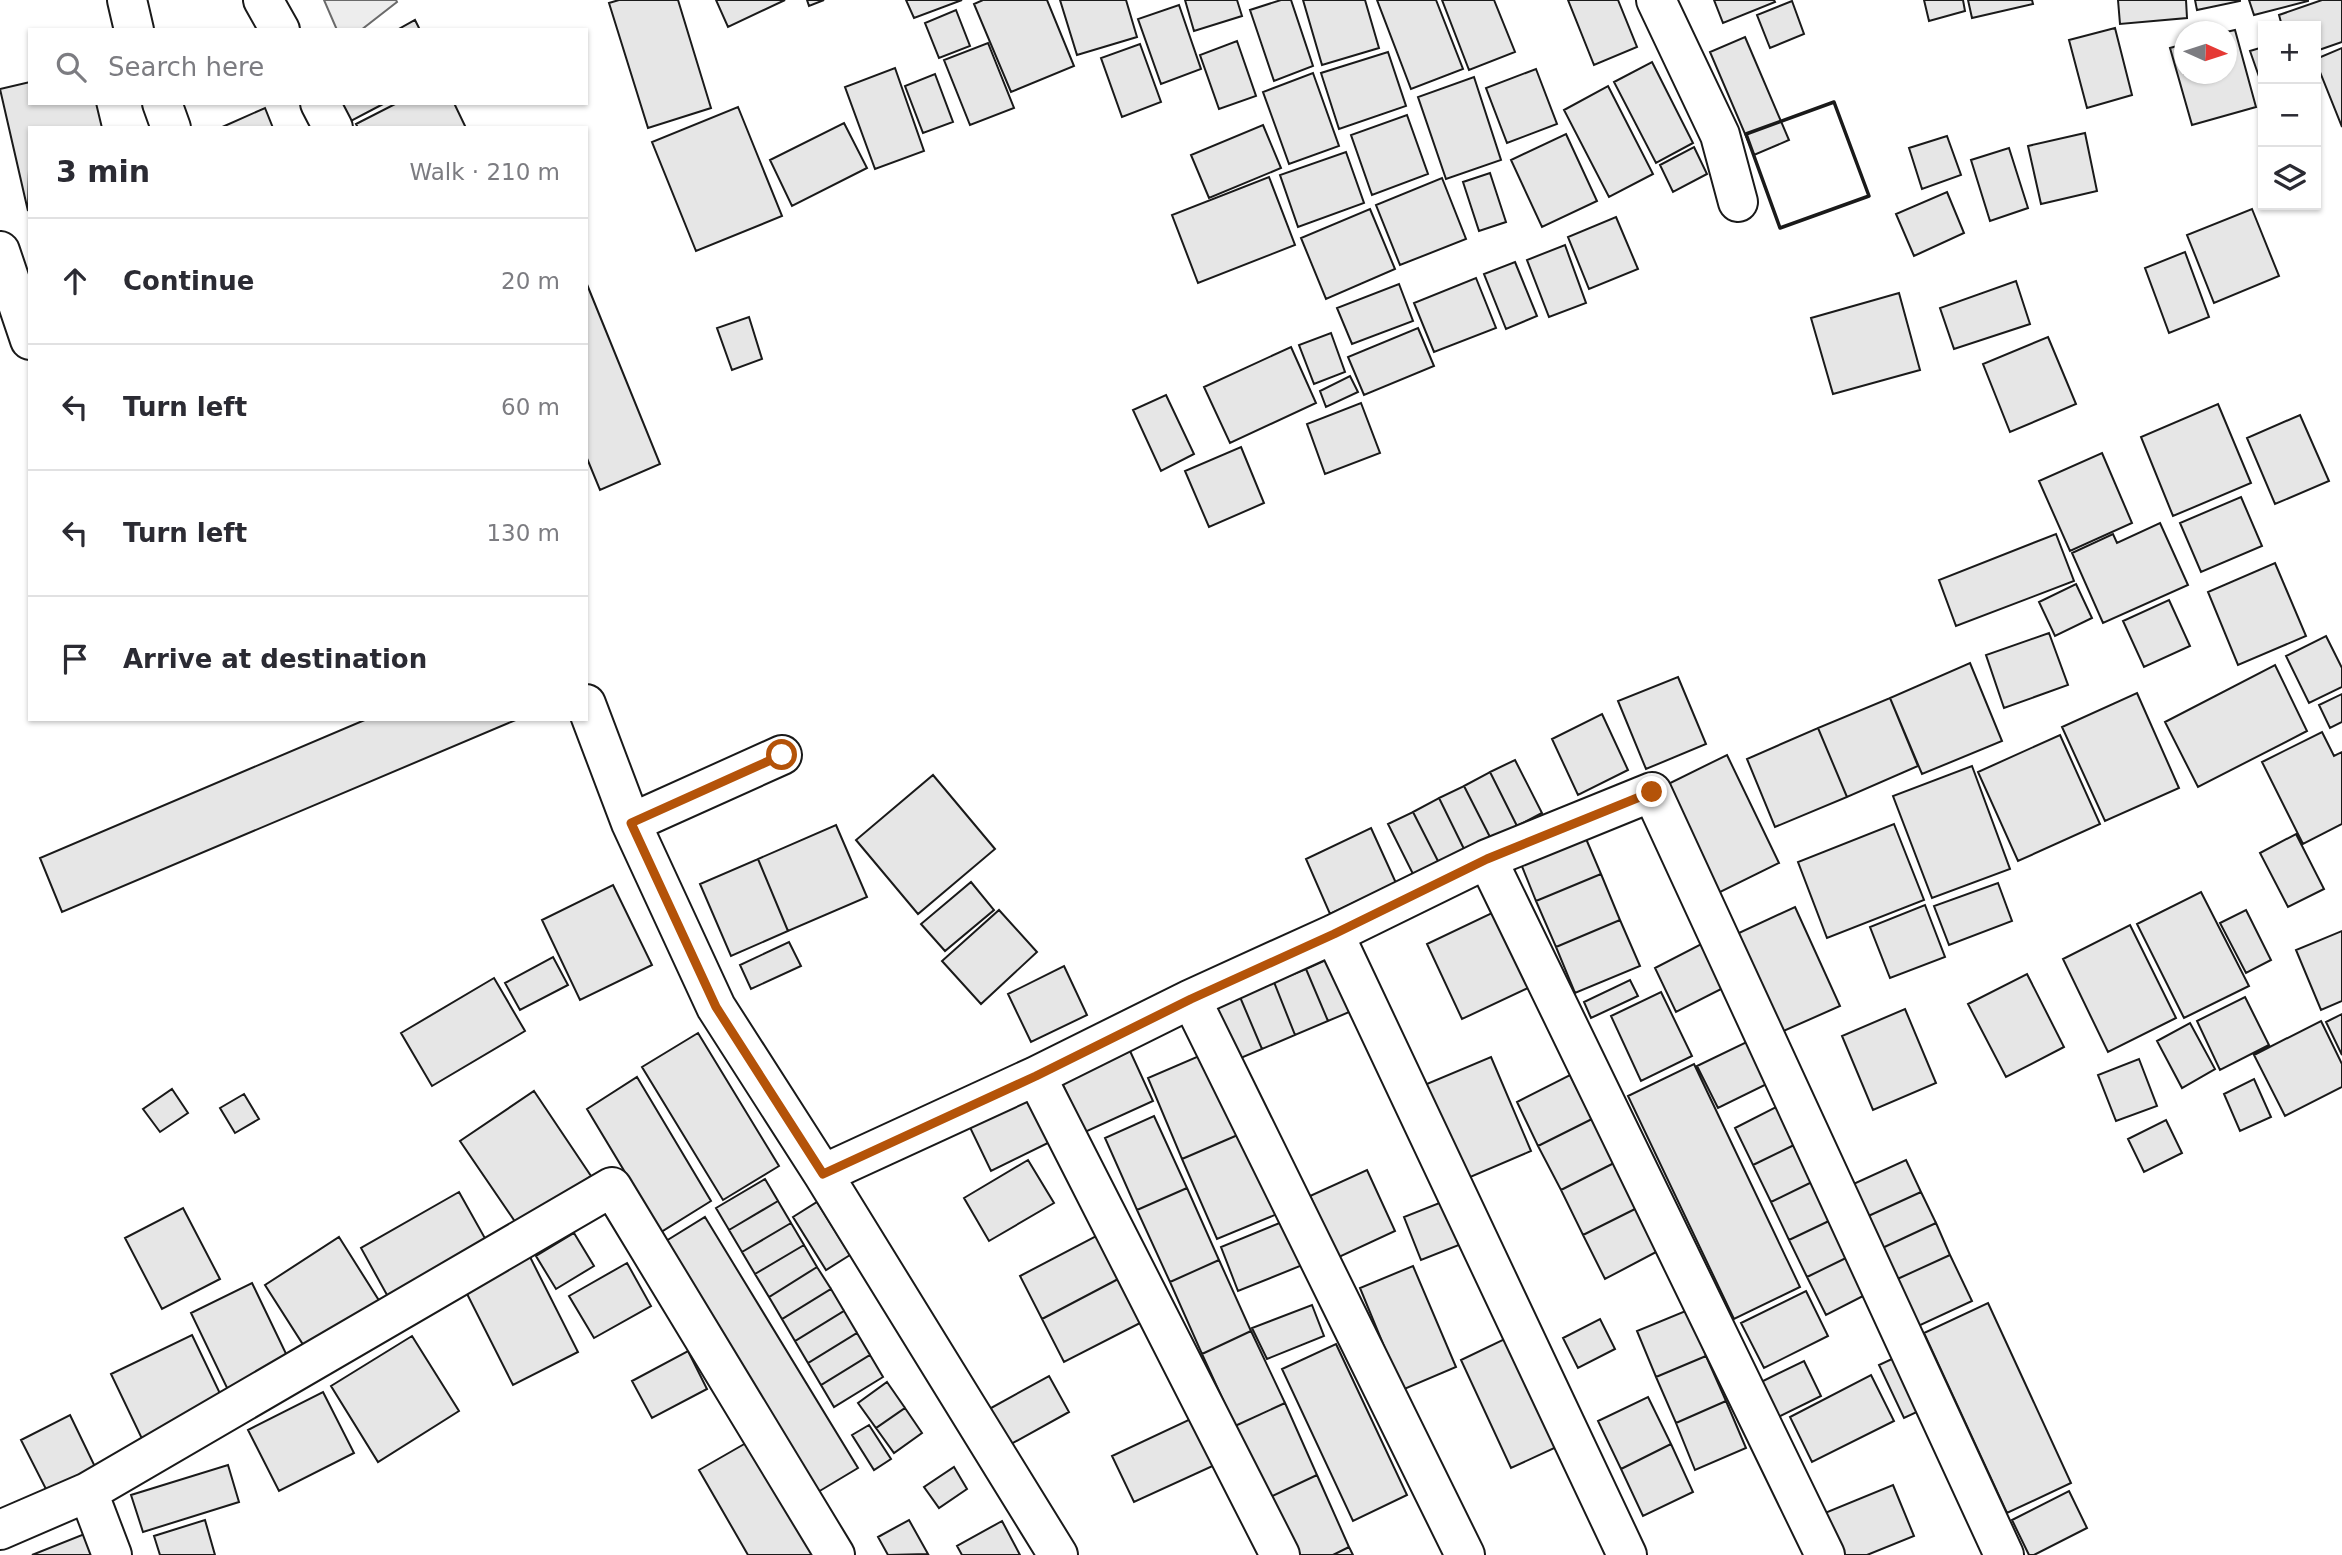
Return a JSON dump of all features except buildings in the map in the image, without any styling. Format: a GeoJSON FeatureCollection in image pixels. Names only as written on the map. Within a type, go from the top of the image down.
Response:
{"type":"FeatureCollection","features":[{"type":"Feature","properties":{"kind":"street"},"geometry":{"type":"LineString","coordinates":[[127,0],[134,28]]}},
{"type":"Feature","properties":{"kind":"street"},"geometry":{"type":"LineString","coordinates":[[263,0],[279,28]]}},
{"type":"Feature","properties":{"kind":"street"},"geometry":{"type":"LineString","coordinates":[[1656,0],[1720,135],[1738,202]]}},
{"type":"Feature","properties":{"kind":"street"},"geometry":{"type":"LineString","coordinates":[[163,105],[170,126]]}},
{"type":"Feature","properties":{"kind":"street"},"geometry":{"type":"LineString","coordinates":[[321,105],[332,126]]}},
{"type":"Feature","properties":{"kind":"street"},"geometry":{"type":"LineString","coordinates":[[0,251],[28,334]]}},
{"type":"Feature","properties":{"kind":"street"},"geometry":{"type":"LineString","coordinates":[[588,709],[631,823],[716,1007],[823,1174],[1058,1555]]}},
{"type":"Feature","properties":{"kind":"street"},"geometry":{"type":"LineString","coordinates":[[631,823],[782,755]]}},
{"type":"Feature","properties":{"kind":"street"},"geometry":{"type":"LineString","coordinates":[[823,1174],[1036,1076],[1191,999],[1334,934],[1487,859],[1652,792],[2004,1555]]}},
{"type":"Feature","properties":{"kind":"street"},"geometry":{"type":"LineString","coordinates":[[1487,859],[1825,1555]]}},
{"type":"Feature","properties":{"kind":"street"},"geometry":{"type":"LineString","coordinates":[[1334,934],[1627,1555]]}},
{"type":"Feature","properties":{"kind":"street"},"geometry":{"type":"LineString","coordinates":[[1191,999],[1465,1555]]}},
{"type":"Feature","properties":{"kind":"street"},"geometry":{"type":"LineString","coordinates":[[1036,1076],[1280,1555]]}},
{"type":"Feature","properties":{"kind":"street"},"geometry":{"type":"LineString","coordinates":[[0,1530],[88,1492],[612,1187],[835,1555]]}},
{"type":"Feature","properties":{"kind":"street"},"geometry":{"type":"LineString","coordinates":[[88,1492],[112,1555]]}},
{"type":"Feature","properties":{"kind":"shaded area"},"geometry":{"type":"Polygon","coordinates":[[[324,0],[397,2],[364,28],[336,28],[324,0]]]}},
{"type":"Feature","properties":{"kind":"wall"},"geometry":{"type":"LineString","coordinates":[[1834,102],[1869,196],[1780,228],[1746,134],[1834,102]]}},
{"type":"Feature","properties":{"kind":"route"},"geometry":{"type":"LineString","coordinates":[[782,755],[631,823],[716,1007],[823,1174],[1036,1076],[1191,999],[1334,934],[1487,859],[1652,792]]}}]}
